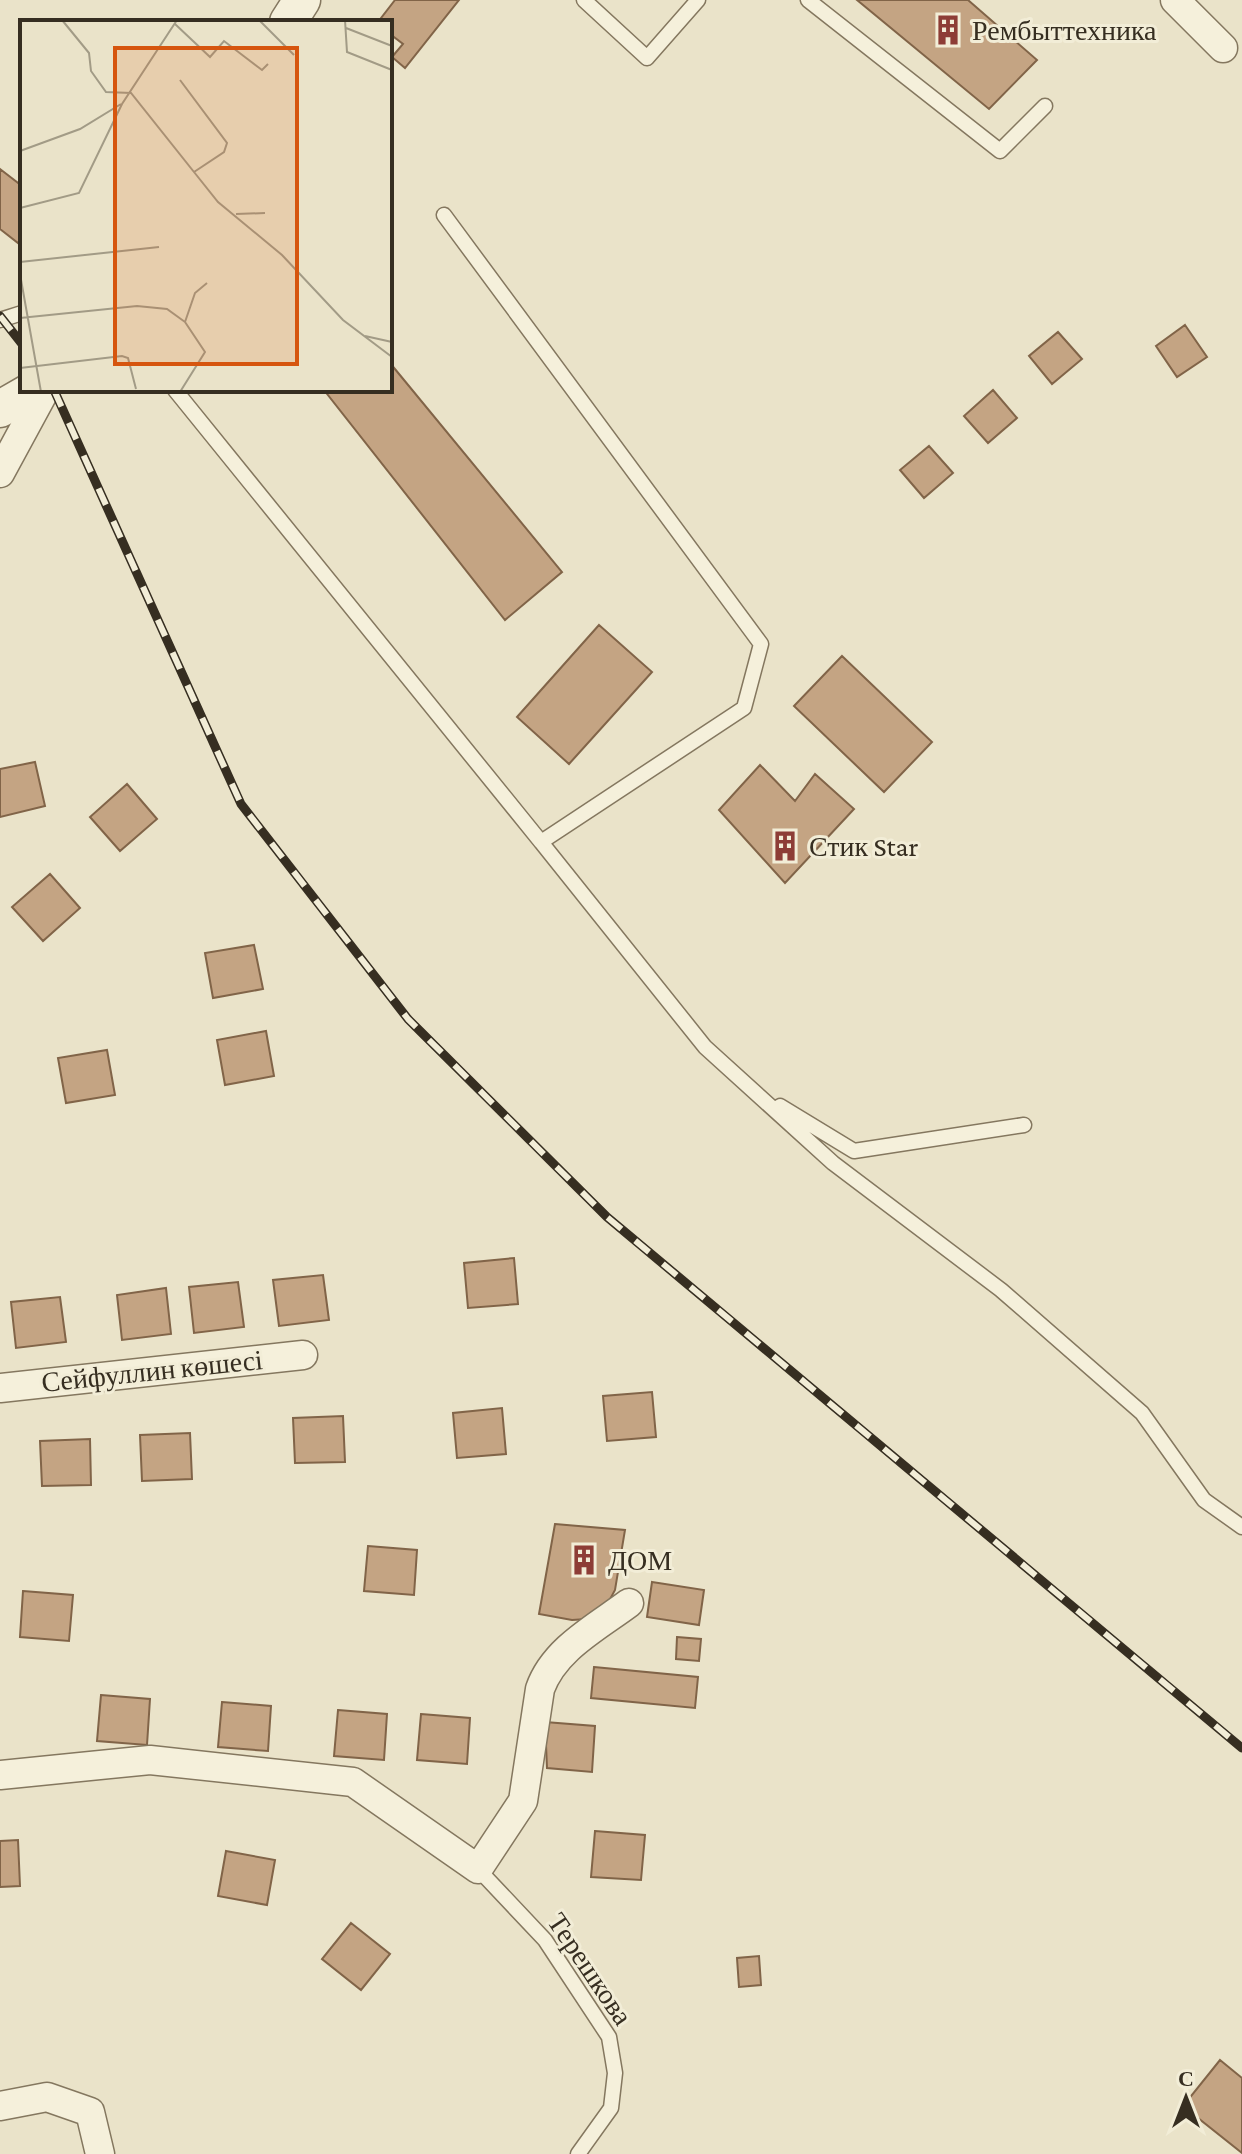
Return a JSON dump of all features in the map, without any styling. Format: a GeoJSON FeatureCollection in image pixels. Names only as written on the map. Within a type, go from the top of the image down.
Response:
{"type":"FeatureCollection","features":[{"type":"Feature","properties":{"kind":"street"},"geometry":{"type":"LineString","coordinates":[[289,20],[302,0]]}},
{"type":"Feature","properties":{"kind":"street"},"geometry":{"type":"LineString","coordinates":[[1175,0],[1223,48]]}},
{"type":"Feature","properties":{"kind":"street"},"geometry":{"type":"LineString","coordinates":[[0,409],[30,392]]}},
{"type":"Feature","properties":{"kind":"street"},"geometry":{"type":"LineString","coordinates":[[0,473],[44,392]]}},
{"type":"Feature","properties":{"kind":"street","name":"Сейфуллин көшесі"},"geometry":{"type":"LineString","coordinates":[[0,1388],[303,1355]]}},
{"type":"Feature","properties":{"kind":"street"},"geometry":{"type":"LineString","coordinates":[[0,1775],[150,1760],[353,1782],[478,1869],[523,1801],[540,1689],[546,1672],[572,1646],[629,1603]]}},
{"type":"Feature","properties":{"kind":"street"},"geometry":{"type":"LineString","coordinates":[[0,2106],[47,2097],[90,2112],[100,2154]]}},
{"type":"Feature","properties":{"kind":"lane"},"geometry":{"type":"LineString","coordinates":[[584,0],[647,58],[698,0]]}},
{"type":"Feature","properties":{"kind":"lane"},"geometry":{"type":"LineString","coordinates":[[808,0],[1000,151],[1045,106]]}},
{"type":"Feature","properties":{"kind":"lane"},"geometry":{"type":"LineString","coordinates":[[444,215],[761,644],[744,708],[541,842]]}},
{"type":"Feature","properties":{"kind":"lane"},"geometry":{"type":"LineString","coordinates":[[0,320],[20,314]]}},
{"type":"Feature","properties":{"kind":"lane"},"geometry":{"type":"LineString","coordinates":[[177,392],[705,1047],[833,1163],[1001,1290],[1142,1413],[1204,1500],[1242,1527]]}},
{"type":"Feature","properties":{"kind":"lane"},"geometry":{"type":"LineString","coordinates":[[749,1087],[854,1151],[1024,1125]]}},
{"type":"Feature","properties":{"kind":"lane","name":"Терешкова"},"geometry":{"type":"LineString","coordinates":[[478,1869],[545,1940],[609,2037],[615,2073],[611,2108],[578,2154]]}},
{"type":"Feature","properties":{"kind":"building"},"geometry":{"type":"Polygon","coordinates":[[[395,0],[459,0],[405,68],[392,57],[403,44],[392,36],[392,20],[380,20],[395,0]]]}},
{"type":"Feature","properties":{"kind":"building","name":"Рембыттехника"},"geometry":{"type":"Polygon","coordinates":[[[857,0],[968,0],[1037,60],[989,109],[857,0]]]}},
{"type":"Feature","properties":{"kind":"building"},"geometry":{"type":"Polygon","coordinates":[[[0,169],[20,184],[20,240],[18,243],[0,229],[0,169]]]}},
{"type":"Feature","properties":{"kind":"building"},"geometry":{"type":"Polygon","coordinates":[[[1185,325],[1207,357],[1177,377],[1156,346],[1185,325]]]}},
{"type":"Feature","properties":{"kind":"building"},"geometry":{"type":"Polygon","coordinates":[[[1058,332],[1082,359],[1052,384],[1029,356],[1058,332]]]}},
{"type":"Feature","properties":{"kind":"building"},"geometry":{"type":"Polygon","coordinates":[[[392,365],[562,572],[505,620],[326,392],[392,392],[392,365]]]}},
{"type":"Feature","properties":{"kind":"building"},"geometry":{"type":"Polygon","coordinates":[[[993,390],[1017,418],[988,443],[964,416],[993,390]]]}},
{"type":"Feature","properties":{"kind":"building"},"geometry":{"type":"Polygon","coordinates":[[[929,446],[953,473],[924,498],[900,470],[929,446]]]}},
{"type":"Feature","properties":{"kind":"building"},"geometry":{"type":"Polygon","coordinates":[[[599,625],[652,672],[569,764],[517,717],[599,625]]]}},
{"type":"Feature","properties":{"kind":"building"},"geometry":{"type":"Polygon","coordinates":[[[842,656],[932,742],[884,792],[794,706],[842,656]]]}},
{"type":"Feature","properties":{"kind":"building"},"geometry":{"type":"Polygon","coordinates":[[[35,762],[45,806],[0,817],[0,769],[35,762]]]}},
{"type":"Feature","properties":{"kind":"building","name":"Стик Star"},"geometry":{"type":"Polygon","coordinates":[[[760,765],[795,801],[815,774],[854,809],[785,883],[719,810],[760,765]]]}},
{"type":"Feature","properties":{"kind":"building"},"geometry":{"type":"Polygon","coordinates":[[[127,784],[157,819],[120,851],[90,817],[127,784]]]}},
{"type":"Feature","properties":{"kind":"building"},"geometry":{"type":"Polygon","coordinates":[[[50,874],[80,908],[43,941],[12,907],[50,874]]]}},
{"type":"Feature","properties":{"kind":"building"},"geometry":{"type":"Polygon","coordinates":[[[254,945],[263,989],[213,998],[205,953],[254,945]]]}},
{"type":"Feature","properties":{"kind":"building"},"geometry":{"type":"Polygon","coordinates":[[[266,1031],[274,1076],[225,1085],[217,1040],[266,1031]]]}},
{"type":"Feature","properties":{"kind":"building"},"geometry":{"type":"Polygon","coordinates":[[[107,1050],[115,1095],[66,1103],[58,1058],[107,1050]]]}},
{"type":"Feature","properties":{"kind":"building"},"geometry":{"type":"Polygon","coordinates":[[[514,1258],[518,1304],[468,1308],[464,1263],[514,1258]]]}},
{"type":"Feature","properties":{"kind":"building"},"geometry":{"type":"Polygon","coordinates":[[[323,1275],[329,1320],[279,1326],[273,1280],[323,1275]]]}},
{"type":"Feature","properties":{"kind":"building"},"geometry":{"type":"Polygon","coordinates":[[[238,1282],[244,1327],[194,1333],[189,1287],[238,1282]]]}},
{"type":"Feature","properties":{"kind":"building"},"geometry":{"type":"Polygon","coordinates":[[[166,1288],[171,1334],[122,1340],[117,1295],[166,1288]]]}},
{"type":"Feature","properties":{"kind":"building"},"geometry":{"type":"Polygon","coordinates":[[[60,1297],[66,1342],[16,1348],[11,1302],[60,1297]]]}},
{"type":"Feature","properties":{"kind":"building"},"geometry":{"type":"Polygon","coordinates":[[[652,1392],[656,1437],[607,1441],[603,1396],[652,1392]]]}},
{"type":"Feature","properties":{"kind":"building"},"geometry":{"type":"Polygon","coordinates":[[[502,1408],[506,1454],[457,1458],[453,1413],[502,1408]]]}},
{"type":"Feature","properties":{"kind":"building"},"geometry":{"type":"Polygon","coordinates":[[[343,1416],[345,1462],[295,1463],[293,1418],[343,1416]]]}},
{"type":"Feature","properties":{"kind":"building"},"geometry":{"type":"Polygon","coordinates":[[[190,1433],[192,1479],[142,1481],[140,1435],[190,1433]]]}},
{"type":"Feature","properties":{"kind":"building"},"geometry":{"type":"Polygon","coordinates":[[[90,1439],[91,1485],[42,1486],[40,1441],[90,1439]]]}},
{"type":"Feature","properties":{"kind":"building","name":"ДОМ"},"geometry":{"type":"Polygon","coordinates":[[[555,1524],[625,1530],[615,1590],[608,1603],[587,1619],[572,1620],[539,1614],[555,1524]]]}},
{"type":"Feature","properties":{"kind":"building"},"geometry":{"type":"Polygon","coordinates":[[[368,1546],[417,1550],[414,1595],[364,1591],[368,1546]]]}},
{"type":"Feature","properties":{"kind":"building"},"geometry":{"type":"Polygon","coordinates":[[[652,1582],[704,1590],[699,1625],[647,1617],[652,1582]]]}},
{"type":"Feature","properties":{"kind":"building"},"geometry":{"type":"Polygon","coordinates":[[[23,1591],[73,1595],[69,1641],[20,1637],[23,1591]]]}},
{"type":"Feature","properties":{"kind":"building"},"geometry":{"type":"Polygon","coordinates":[[[677,1637],[701,1639],[699,1661],[676,1659],[677,1637]]]}},
{"type":"Feature","properties":{"kind":"building"},"geometry":{"type":"Polygon","coordinates":[[[594,1667],[698,1677],[695,1708],[591,1698],[594,1667]]]}},
{"type":"Feature","properties":{"kind":"building"},"geometry":{"type":"Polygon","coordinates":[[[101,1695],[150,1699],[147,1745],[97,1741],[101,1695]]]}},
{"type":"Feature","properties":{"kind":"building"},"geometry":{"type":"Polygon","coordinates":[[[222,1702],[271,1706],[268,1751],[218,1747],[222,1702]]]}},
{"type":"Feature","properties":{"kind":"building"},"geometry":{"type":"Polygon","coordinates":[[[338,1710],[387,1714],[384,1760],[334,1756],[338,1710]]]}},
{"type":"Feature","properties":{"kind":"building"},"geometry":{"type":"Polygon","coordinates":[[[421,1714],[470,1718],[467,1764],[417,1760],[421,1714]]]}},
{"type":"Feature","properties":{"kind":"building"},"geometry":{"type":"Polygon","coordinates":[[[545,1722],[595,1726],[592,1772],[547,1768],[545,1722]]]}},
{"type":"Feature","properties":{"kind":"building"},"geometry":{"type":"Polygon","coordinates":[[[595,1831],[645,1835],[641,1880],[591,1877],[595,1831]]]}},
{"type":"Feature","properties":{"kind":"building"},"geometry":{"type":"Polygon","coordinates":[[[18,1840],[20,1886],[0,1887],[0,1841],[18,1840]]]}},
{"type":"Feature","properties":{"kind":"building"},"geometry":{"type":"Polygon","coordinates":[[[226,1851],[275,1860],[267,1905],[218,1896],[226,1851]]]}},
{"type":"Feature","properties":{"kind":"building"},"geometry":{"type":"Polygon","coordinates":[[[351,1923],[390,1954],[361,1990],[322,1959],[351,1923]]]}},
{"type":"Feature","properties":{"kind":"building"},"geometry":{"type":"Polygon","coordinates":[[[759,1956],[761,1985],[739,1987],[737,1958],[759,1956]]]}},
{"type":"Feature","properties":{"kind":"building"},"geometry":{"type":"Polygon","coordinates":[[[1220,2060],[1242,2078],[1242,2153],[1183,2106],[1220,2060]]]}},
{"type":"Feature","properties":{"kind":"railway"},"geometry":{"type":"LineString","coordinates":[[0,316],[20,341]]}},
{"type":"Feature","properties":{"kind":"railway"},"geometry":{"type":"LineString","coordinates":[[55,392],[241,804],[408,1019],[607,1217],[1242,1748]]}},
{"type":"Feature","properties":{"kind":"place","name":"Рембыттехника"},"geometry":{"type":"Point","coordinates":[948,30]}},
{"type":"Feature","properties":{"kind":"place","name":"Стик Star"},"geometry":{"type":"Point","coordinates":[785,846]}},
{"type":"Feature","properties":{"kind":"place","name":"ДОМ"},"geometry":{"type":"Point","coordinates":[584,1560]}}]}
